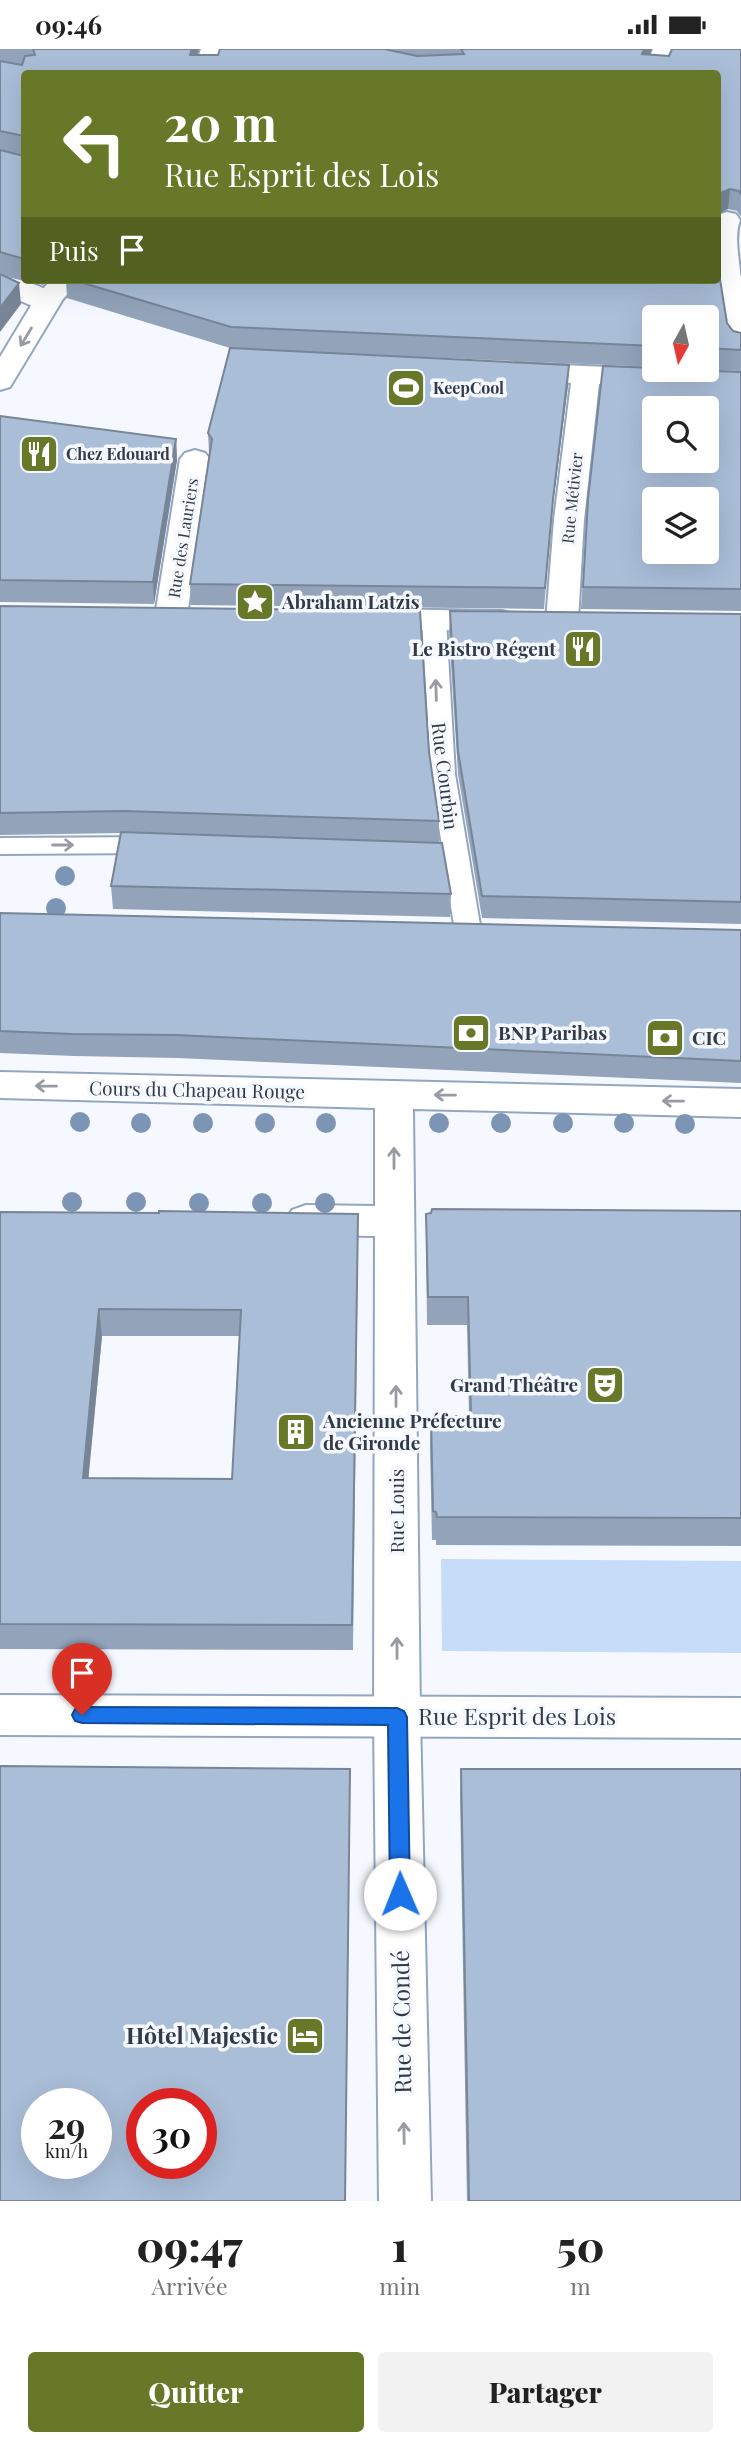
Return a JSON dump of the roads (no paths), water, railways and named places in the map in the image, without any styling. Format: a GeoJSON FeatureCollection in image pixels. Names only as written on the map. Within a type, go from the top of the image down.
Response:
{"type":"FeatureCollection","features":[{"type":"Feature","properties":{"kind":"street"},"geometry":{"type":"LineString","coordinates":[[206,70],[214,49]]}},
{"type":"Feature","properties":{"kind":"street"},"geometry":{"type":"LineString","coordinates":[[656,70],[665,49]]}},
{"type":"Feature","properties":{"kind":"street"},"geometry":{"type":"LineString","coordinates":[[728,220],[723,231],[741,344]]}},
{"type":"Feature","properties":{"kind":"street"},"geometry":{"type":"LineString","coordinates":[[0,283],[30,293],[55,292]]}},
{"type":"Feature","properties":{"kind":"street"},"geometry":{"type":"LineString","coordinates":[[0,381],[55,292]]}},
{"type":"Feature","properties":{"kind":"street"},"geometry":{"type":"LineString","coordinates":[[491,371],[741,382]]}},
{"type":"Feature","properties":{"kind":"street","name":"Rue Métivier"},"geometry":{"type":"LineString","coordinates":[[434,620],[576,621],[569,520],[586,375]]}},
{"type":"Feature","properties":{"kind":"street","name":"Rue des Lauriers"},"geometry":{"type":"LineString","coordinates":[[171,616],[195,459]]}},
{"type":"Feature","properties":{"kind":"street"},"geometry":{"type":"LineString","coordinates":[[337,618],[434,620]]}},
{"type":"Feature","properties":{"kind":"street","name":"Cours du Chapeau Rouge"},"geometry":{"type":"LineString","coordinates":[[0,1085],[741,1103]]}},
{"type":"Feature","properties":{"kind":"street"},"geometry":{"type":"LineString","coordinates":[[272,1220],[395,1221],[394,1094]]}},
{"type":"Feature","properties":{"kind":"street","name":"Rue Louis"},"geometry":{"type":"LineString","coordinates":[[395,1221],[397,1717]]}},
{"type":"Feature","properties":{"kind":"street","name":"Rue Esprit des Lois"},"geometry":{"type":"LineString","coordinates":[[0,1715],[741,1718]]}},
{"type":"Feature","properties":{"kind":"street","name":"Rue de Condé"},"geometry":{"type":"LineString","coordinates":[[397,1717],[405,2201]]}},
{"type":"Feature","properties":{"kind":"lane","name":"Rue Courbin"},"geometry":{"type":"LineString","coordinates":[[434,620],[443,774],[468,931]]}},
{"type":"Feature","properties":{"kind":"lane"},"geometry":{"type":"LineString","coordinates":[[0,846],[181,846]]}},
{"type":"Feature","properties":{"kind":"lane"},"geometry":{"type":"LineString","coordinates":[[387,853],[456,855]]}},
{"type":"Feature","properties":{"kind":"place","name":"KeepCool"},"geometry":{"type":"Point","coordinates":[406,388]}},
{"type":"Feature","properties":{"kind":"place","name":"Chez Edouard"},"geometry":{"type":"Point","coordinates":[39,454]}},
{"type":"Feature","properties":{"kind":"place","name":"Abraham Latzis"},"geometry":{"type":"Point","coordinates":[255,602]}},
{"type":"Feature","properties":{"kind":"place","name":"Le Bistro Régent"},"geometry":{"type":"Point","coordinates":[583,649]}},
{"type":"Feature","properties":{"kind":"place","name":"BNP Paribas"},"geometry":{"type":"Point","coordinates":[471,1033]}},
{"type":"Feature","properties":{"kind":"place","name":"CIC"},"geometry":{"type":"Point","coordinates":[665,1038]}},
{"type":"Feature","properties":{"kind":"place","name":"Grand Théâtre"},"geometry":{"type":"Point","coordinates":[605,1385]}},
{"type":"Feature","properties":{"kind":"place","name":"Ancienne Préfecture de Gironde"},"geometry":{"type":"Point","coordinates":[296,1432]}},
{"type":"Feature","properties":{"kind":"place","name":"Hôtel Majestic"},"geometry":{"type":"Point","coordinates":[305,2036]}}]}
